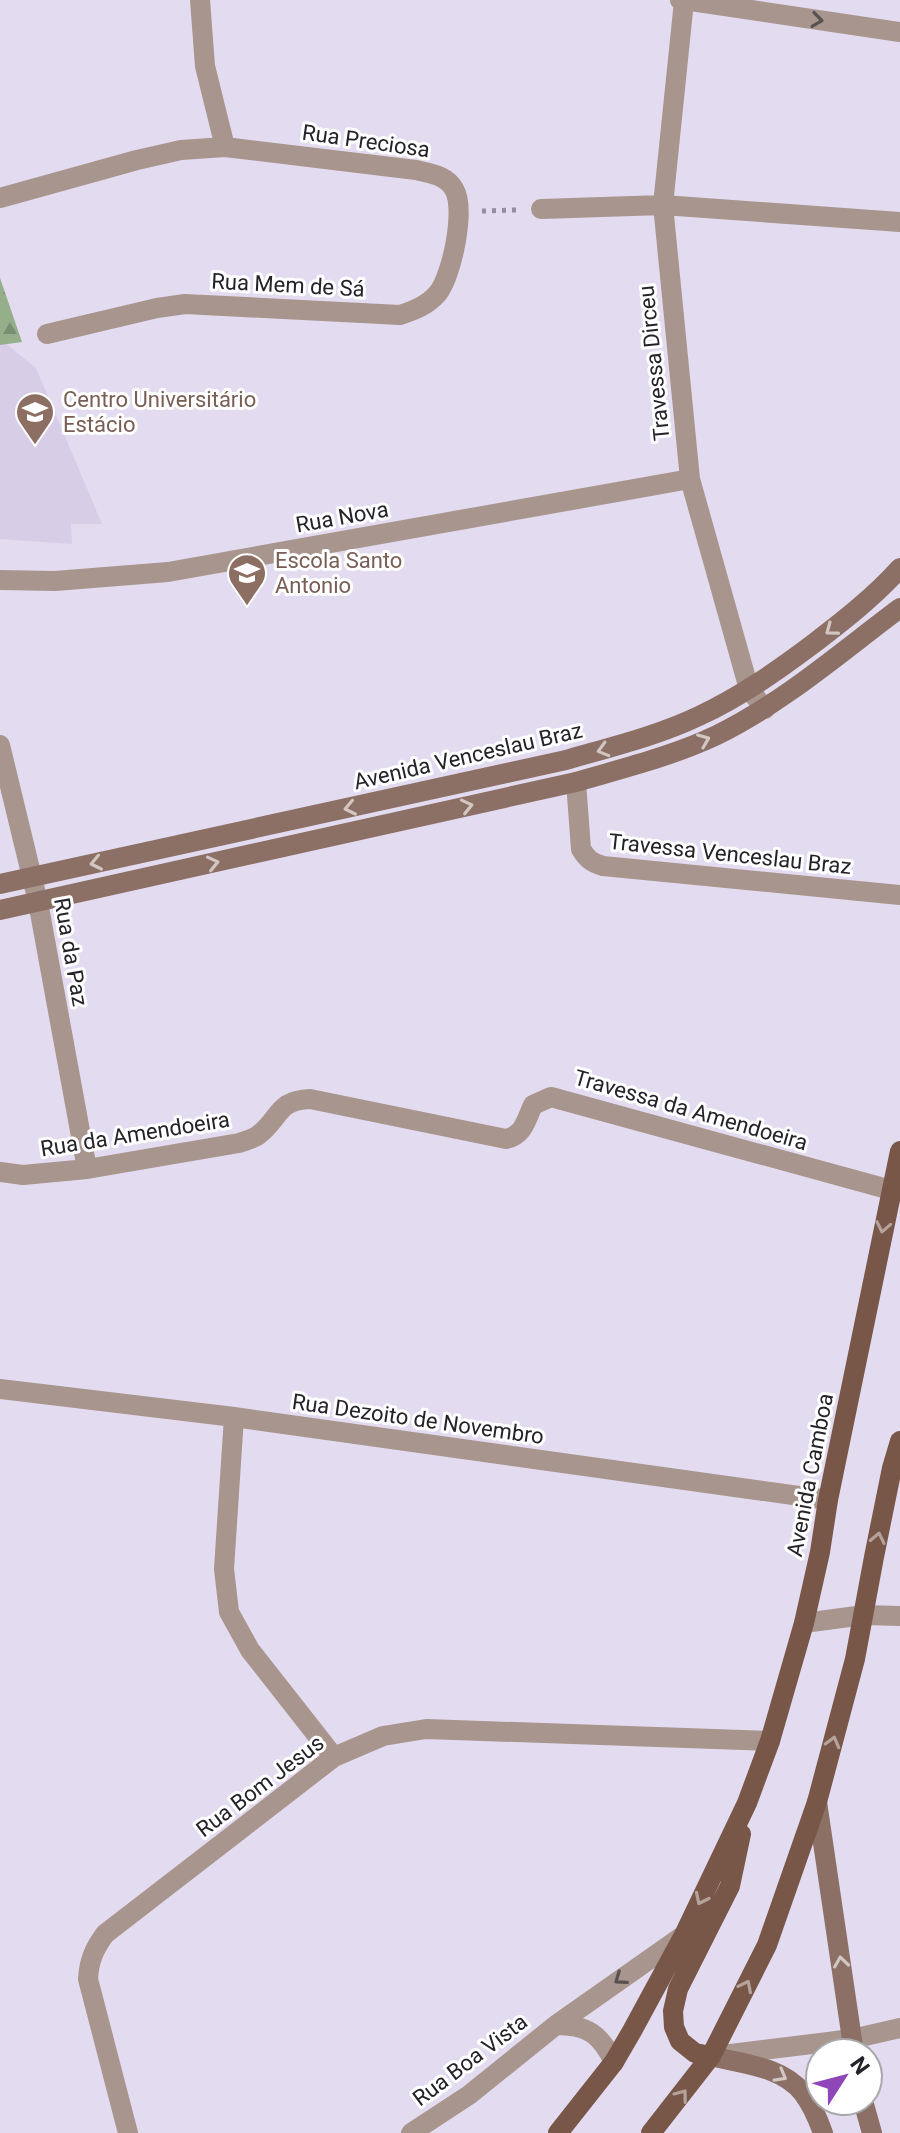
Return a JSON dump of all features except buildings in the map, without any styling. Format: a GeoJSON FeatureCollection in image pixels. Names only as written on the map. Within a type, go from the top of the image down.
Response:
{"type":"FeatureCollection","features":[{"type":"Feature","properties":{"kind":"main road","name":"Avenida Venceslau Braz"},"geometry":{"type":"LineString","coordinates":[[0,884],[566,760],[639,740],[700,716],[749,689],[845,619],[900,568]]}},
{"type":"Feature","properties":{"kind":"main road"},"geometry":{"type":"LineString","coordinates":[[0,910],[576,782],[661,757],[716,736],[765,709],[900,608]]}},
{"type":"Feature","properties":{"kind":"main road","name":"Avenida Camboa"},"geometry":{"type":"LineString","coordinates":[[747,1803],[770,1741],[804,1623],[900,1151]]}},
{"type":"Feature","properties":{"kind":"main road"},"geometry":{"type":"LineString","coordinates":[[651,2133],[711,2056],[767,1945],[817,1802],[855,1659],[896,1474],[900,1441]]}},
{"type":"Feature","properties":{"kind":"main road"},"geometry":{"type":"LineString","coordinates":[[817,1802],[852,2037]]}},
{"type":"Feature","properties":{"kind":"main road"},"geometry":{"type":"LineString","coordinates":[[558,2133],[614,2062],[684,1935],[747,1803]]}},
{"type":"Feature","properties":{"kind":"main road"},"geometry":{"type":"LineString","coordinates":[[747,1803],[730,1886],[678,1989],[673,2011],[674,2027],[680,2041],[695,2053],[773,2071],[790,2080],[814,2110],[823,2133]]}},
{"type":"Feature","properties":{"kind":"street"},"geometry":{"type":"LineString","coordinates":[[200,0],[205,66],[225,147]]}},
{"type":"Feature","properties":{"kind":"street"},"geometry":{"type":"LineString","coordinates":[[683,0],[900,32]]}},
{"type":"Feature","properties":{"kind":"street","name":"Travessa Dirceu"},"geometry":{"type":"LineString","coordinates":[[683,0],[663,205],[690,479],[749,689],[765,709]]}},
{"type":"Feature","properties":{"kind":"street","name":"Rua Preciosa"},"geometry":{"type":"LineString","coordinates":[[0,198],[181,150],[225,147],[416,170],[442,176],[455,190],[460,211]]}},
{"type":"Feature","properties":{"kind":"street"},"geometry":{"type":"LineString","coordinates":[[541,209],[663,205],[900,222]]}},
{"type":"Feature","properties":{"kind":"street","name":"Rua Mem de Sá"},"geometry":{"type":"LineString","coordinates":[[47,334],[185,304],[400,315],[421,308],[438,292],[449,272],[460,211]]}},
{"type":"Feature","properties":{"kind":"street","name":"Rua Nova"},"geometry":{"type":"LineString","coordinates":[[0,580],[55,581],[168,572],[690,479]]}},
{"type":"Feature","properties":{"kind":"street","name":"Rua da Paz"},"geometry":{"type":"LineString","coordinates":[[0,745],[33,877],[87,1169]]}},
{"type":"Feature","properties":{"kind":"street","name":"Travessa Venceslau Braz"},"geometry":{"type":"LineString","coordinates":[[576,782],[581,849],[594,863],[900,895]]}},
{"type":"Feature","properties":{"kind":"street","name":"Travessa da Amendoeira"},"geometry":{"type":"LineString","coordinates":[[310,1099],[506,1139],[516,1137],[533,1105],[541,1099],[561,1098],[891,1190]]}},
{"type":"Feature","properties":{"kind":"street","name":"Rua da Amendoeira"},"geometry":{"type":"LineString","coordinates":[[0,1172],[23,1175],[87,1169],[239,1143],[255,1138],[288,1104],[310,1099]]}},
{"type":"Feature","properties":{"kind":"street","name":"Rua Dezoito de Novembro"},"geometry":{"type":"LineString","coordinates":[[0,1389],[234,1417],[828,1500]]}},
{"type":"Feature","properties":{"kind":"street"},"geometry":{"type":"LineString","coordinates":[[234,1417],[224,1569],[229,1612],[250,1650],[334,1757]]}},
{"type":"Feature","properties":{"kind":"street"},"geometry":{"type":"LineString","coordinates":[[804,1623],[864,1615],[900,1616]]}},
{"type":"Feature","properties":{"kind":"street","name":"Rua Bom Jesus"},"geometry":{"type":"LineString","coordinates":[[128,2133],[88,1979],[89,1962],[96,1946],[105,1934],[334,1757],[383,1736],[426,1729],[770,1741]]}},
{"type":"Feature","properties":{"kind":"street","name":"Rua Boa Vista"},"geometry":{"type":"LineString","coordinates":[[411,2133],[469,2095],[556,2025],[684,1935]]}},
{"type":"Feature","properties":{"kind":"street","name":"Rua Boa Vista"},"geometry":{"type":"LineString","coordinates":[[556,2025],[576,2026],[594,2034],[603,2042],[614,2062]]}},
{"type":"Feature","properties":{"kind":"street"},"geometry":{"type":"LineString","coordinates":[[876,2037],[900,2028]]}},
{"type":"Feature","properties":{"kind":"street"},"geometry":{"type":"LineString","coordinates":[[711,2056],[804,2049]]}},
{"type":"Feature","properties":{"kind":"path"},"geometry":{"type":"LineString","coordinates":[[460,211],[541,209]]}},
{"type":"Feature","properties":{"kind":"shaded area","name":"Centro Universitário Estácio"},"geometry":{"type":"Polygon","coordinates":[[[0,339],[36,368],[102,524],[71,524],[72,544],[0,539],[0,339]]]}},
{"type":"Feature","properties":{"kind":"green space"},"geometry":{"type":"Polygon","coordinates":[[[0,278],[22,342],[0,345],[0,278]]]}},
{"type":"Feature","properties":{"kind":"place","name":"Centro Universitário Estácio"},"geometry":{"type":"Point","coordinates":[35,446]}},
{"type":"Feature","properties":{"kind":"place","name":"Escola Santo Antonio"},"geometry":{"type":"Point","coordinates":[247,607]}}]}
